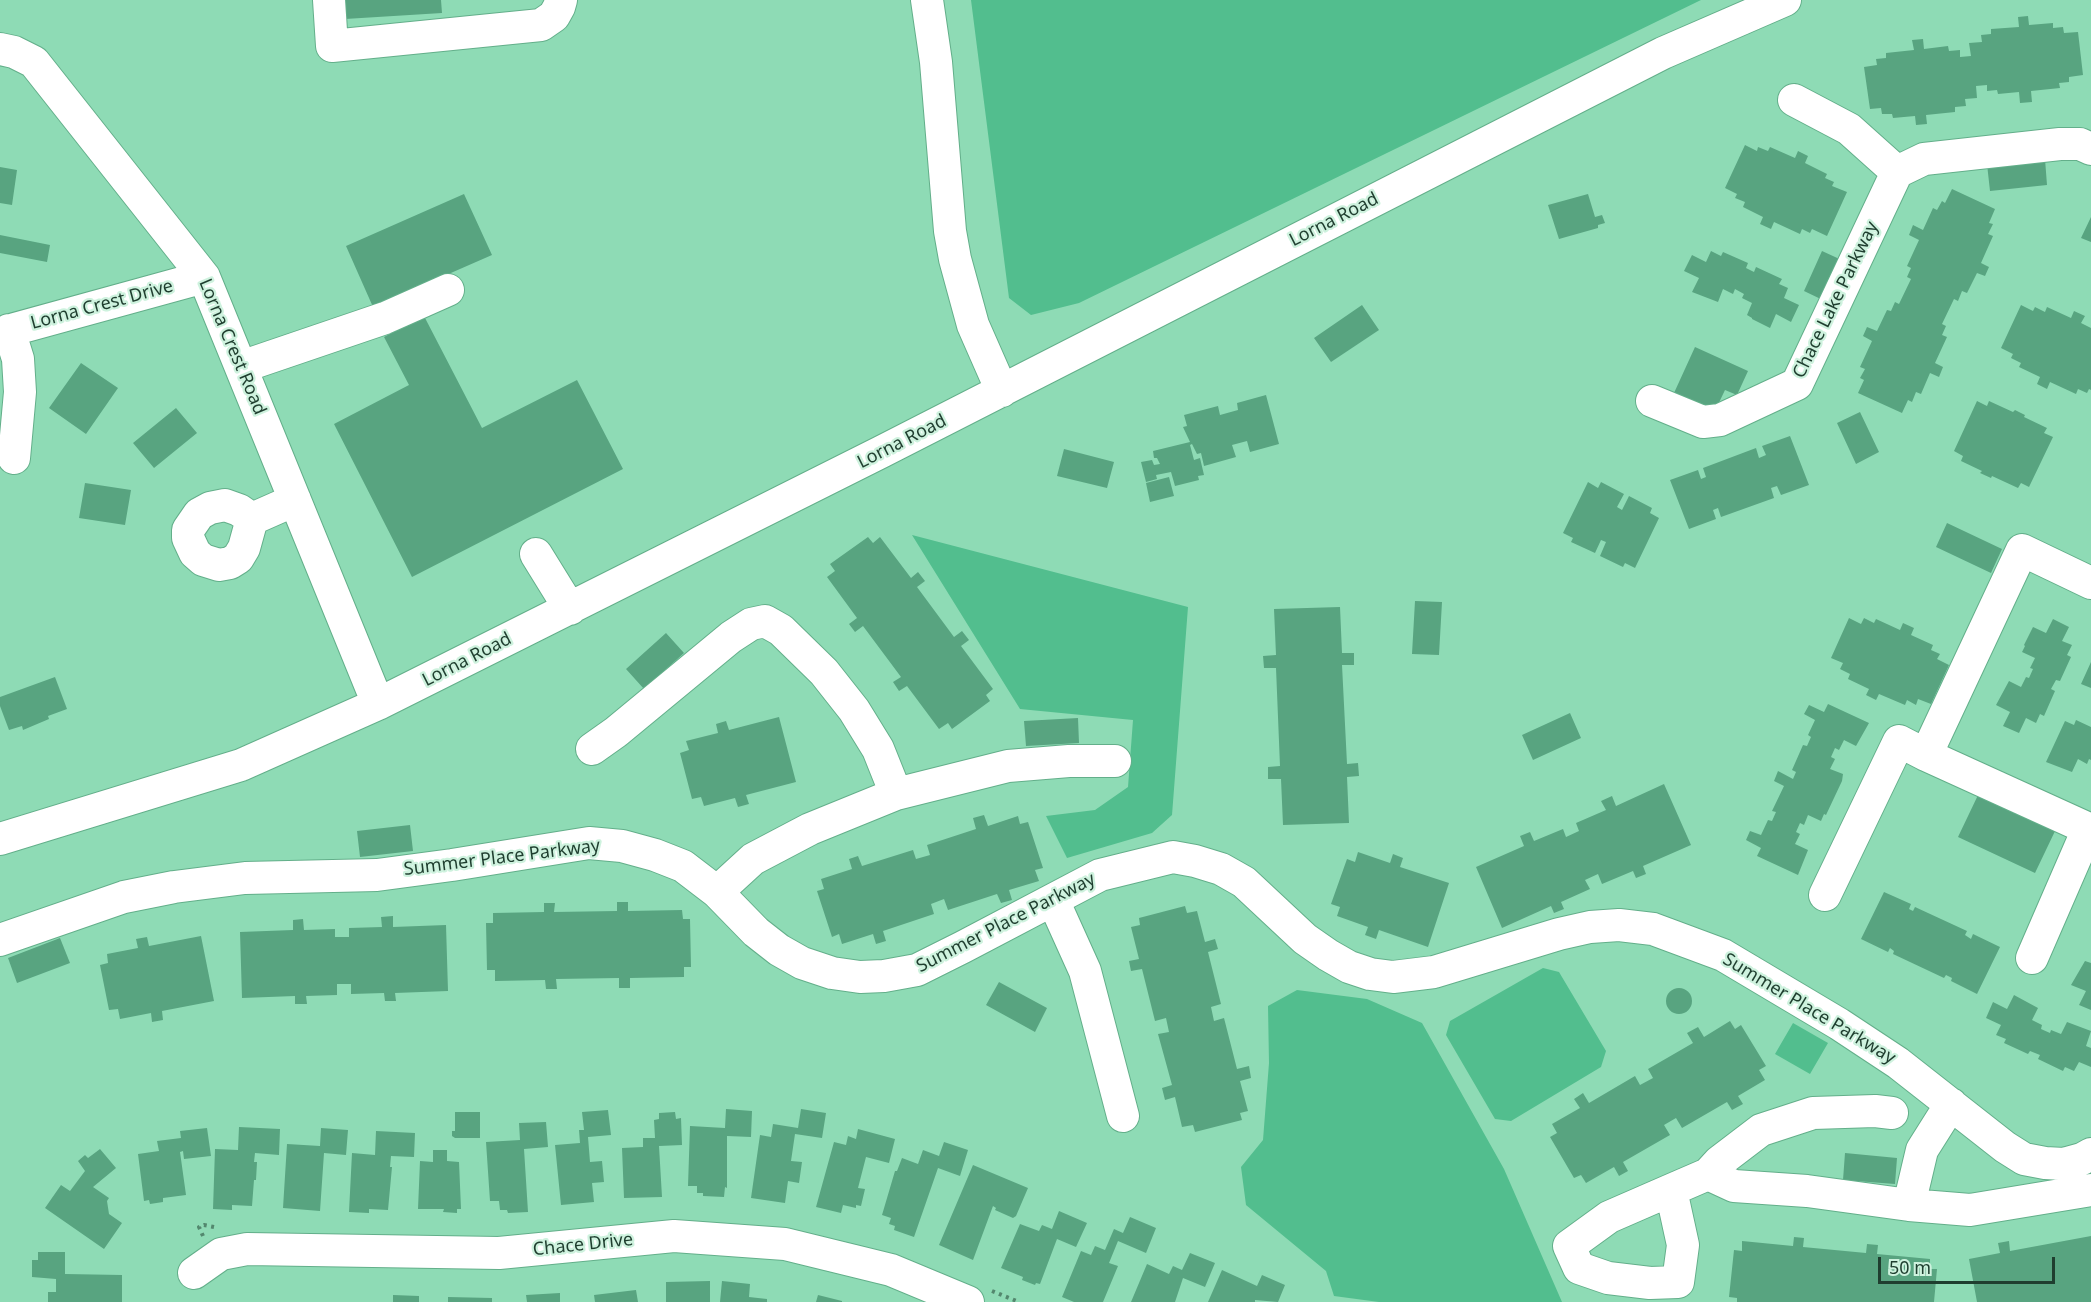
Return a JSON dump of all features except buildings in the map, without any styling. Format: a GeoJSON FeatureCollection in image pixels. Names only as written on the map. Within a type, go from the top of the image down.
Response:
{"type":"FeatureCollection","features":[{"type":"Feature","properties":{"kind":"street"},"geometry":{"type":"LineString","coordinates":[[329,0],[332,46],[541,26],[554,16],[560,7],[561,0]]}},
{"type":"Feature","properties":{"kind":"street"},"geometry":{"type":"LineString","coordinates":[[927,0],[936,62],[950,231],[955,259],[973,325],[1002,391]]}},
{"type":"Feature","properties":{"kind":"street","name":"Lorna Road"},"geometry":{"type":"LineString","coordinates":[[3,834],[241,765],[378,704],[1002,391],[1663,53],[1785,0]]}},
{"type":"Feature","properties":{"kind":"street","name":"Lorna Crest Road"},"geometry":{"type":"LineString","coordinates":[[0,49],[14,52],[34,62],[204,278],[378,704]]}},
{"type":"Feature","properties":{"kind":"street"},"geometry":{"type":"LineString","coordinates":[[1794,100],[1849,129],[1897,172],[1924,159],[2060,144],[2080,144],[2091,149]]}},
{"type":"Feature","properties":{"kind":"street","name":"Chace Lake Parkway"},"geometry":{"type":"LineString","coordinates":[[1653,401],[1703,422],[1720,420],[1797,384],[1897,172]]}},
{"type":"Feature","properties":{"kind":"street","name":"Lorna Crest Drive"},"geometry":{"type":"LineString","coordinates":[[4,332],[204,278]]}},
{"type":"Feature","properties":{"kind":"street"},"geometry":{"type":"LineString","coordinates":[[241,367],[385,318],[448,290]]}},
{"type":"Feature","properties":{"kind":"street"},"geometry":{"type":"LineString","coordinates":[[4,332],[18,359],[20,392],[14,458]]}},
{"type":"Feature","properties":{"kind":"street"},"geometry":{"type":"LineString","coordinates":[[252,519],[295,500]]}},
{"type":"Feature","properties":{"kind":"street"},"geometry":{"type":"LineString","coordinates":[[1926,755],[2022,550],[2091,583]]}},
{"type":"Feature","properties":{"kind":"street"},"geometry":{"type":"LineString","coordinates":[[536,554],[570,609]]}},
{"type":"Feature","properties":{"kind":"street"},"geometry":{"type":"LineString","coordinates":[[592,748],[616,732],[731,637],[751,624],[765,621],[781,630],[824,672],[854,710],[878,749],[896,794]]}},
{"type":"Feature","properties":{"kind":"street"},"geometry":{"type":"LineString","coordinates":[[1826,895],[1899,741],[2090,830],[2032,958]]}},
{"type":"Feature","properties":{"kind":"street"},"geometry":{"type":"LineString","coordinates":[[717,892],[753,859],[810,829],[896,794],[1008,766],[1069,761],[1115,761]]}},
{"type":"Feature","properties":{"kind":"street","name":"Summer Place Parkway"},"geometry":{"type":"LineString","coordinates":[[0,940],[124,897],[174,887],[244,878],[377,874],[452,866],[589,843],[622,846],[683,866],[717,892],[756,932],[779,950],[802,963],[832,973],[860,977],[884,976],[917,970],[1100,875],[1173,857],[1221,868],[1244,882],[1305,939],[1349,967],[1370,974],[1393,977],[1434,972],[1559,934],[1590,927],[1619,925],[1653,929],[1723,955],[1760,976],[1879,1050],[2005,1147],[2025,1159],[2064,1164],[2091,1154]]}},
{"type":"Feature","properties":{"kind":"street"},"geometry":{"type":"LineString","coordinates":[[1053,900],[1085,971],[1123,1116]]}},
{"type":"Feature","properties":{"kind":"street"},"geometry":{"type":"LineString","coordinates":[[1909,1205],[1922,1150],[1951,1104]]}},
{"type":"Feature","properties":{"kind":"street"},"geometry":{"type":"LineString","coordinates":[[1671,1190],[1708,1174],[1719,1162],[1761,1130],[1813,1113],[1875,1111],[1892,1113]]}},
{"type":"Feature","properties":{"kind":"street"},"geometry":{"type":"LineString","coordinates":[[1708,1174],[1734,1186],[1807,1191],[1909,1205],[1970,1210],[2091,1190]]}},
{"type":"Feature","properties":{"kind":"street","name":"Chace Drive"},"geometry":{"type":"LineString","coordinates":[[194,1273],[221,1254],[247,1249],[499,1253],[674,1236],[785,1244],[891,1270],[968,1302]]}},
{"type":"Feature","properties":{"kind":"green space"},"geometry":{"type":"Polygon","coordinates":[[[971,0],[1701,0],[1079,303],[1031,315],[1009,298],[971,0]]]}},
{"type":"Feature","properties":{"kind":"green space"},"geometry":{"type":"Polygon","coordinates":[[[912,535],[1188,607],[1172,815],[1152,833],[1067,858],[1046,816],[1095,810],[1128,787],[1133,720],[1020,709],[912,535]]]}},
{"type":"Feature","properties":{"kind":"green space"},"geometry":{"type":"Polygon","coordinates":[[[1543,968],[1559,972],[1606,1051],[1601,1067],[1511,1121],[1495,1119],[1446,1035],[1450,1021],[1543,968]]]}},
{"type":"Feature","properties":{"kind":"green space"},"geometry":{"type":"Polygon","coordinates":[[[1297,990],[1367,999],[1422,1023],[1504,1169],[1562,1302],[1379,1302],[1334,1296],[1326,1271],[1246,1205],[1241,1167],[1263,1140],[1269,1063],[1268,1006],[1297,990]]]}},
{"type":"Feature","properties":{"kind":"green space"},"geometry":{"type":"Polygon","coordinates":[[[1793,1023],[1828,1043],[1810,1074],[1775,1054],[1793,1023]]]}}]}
